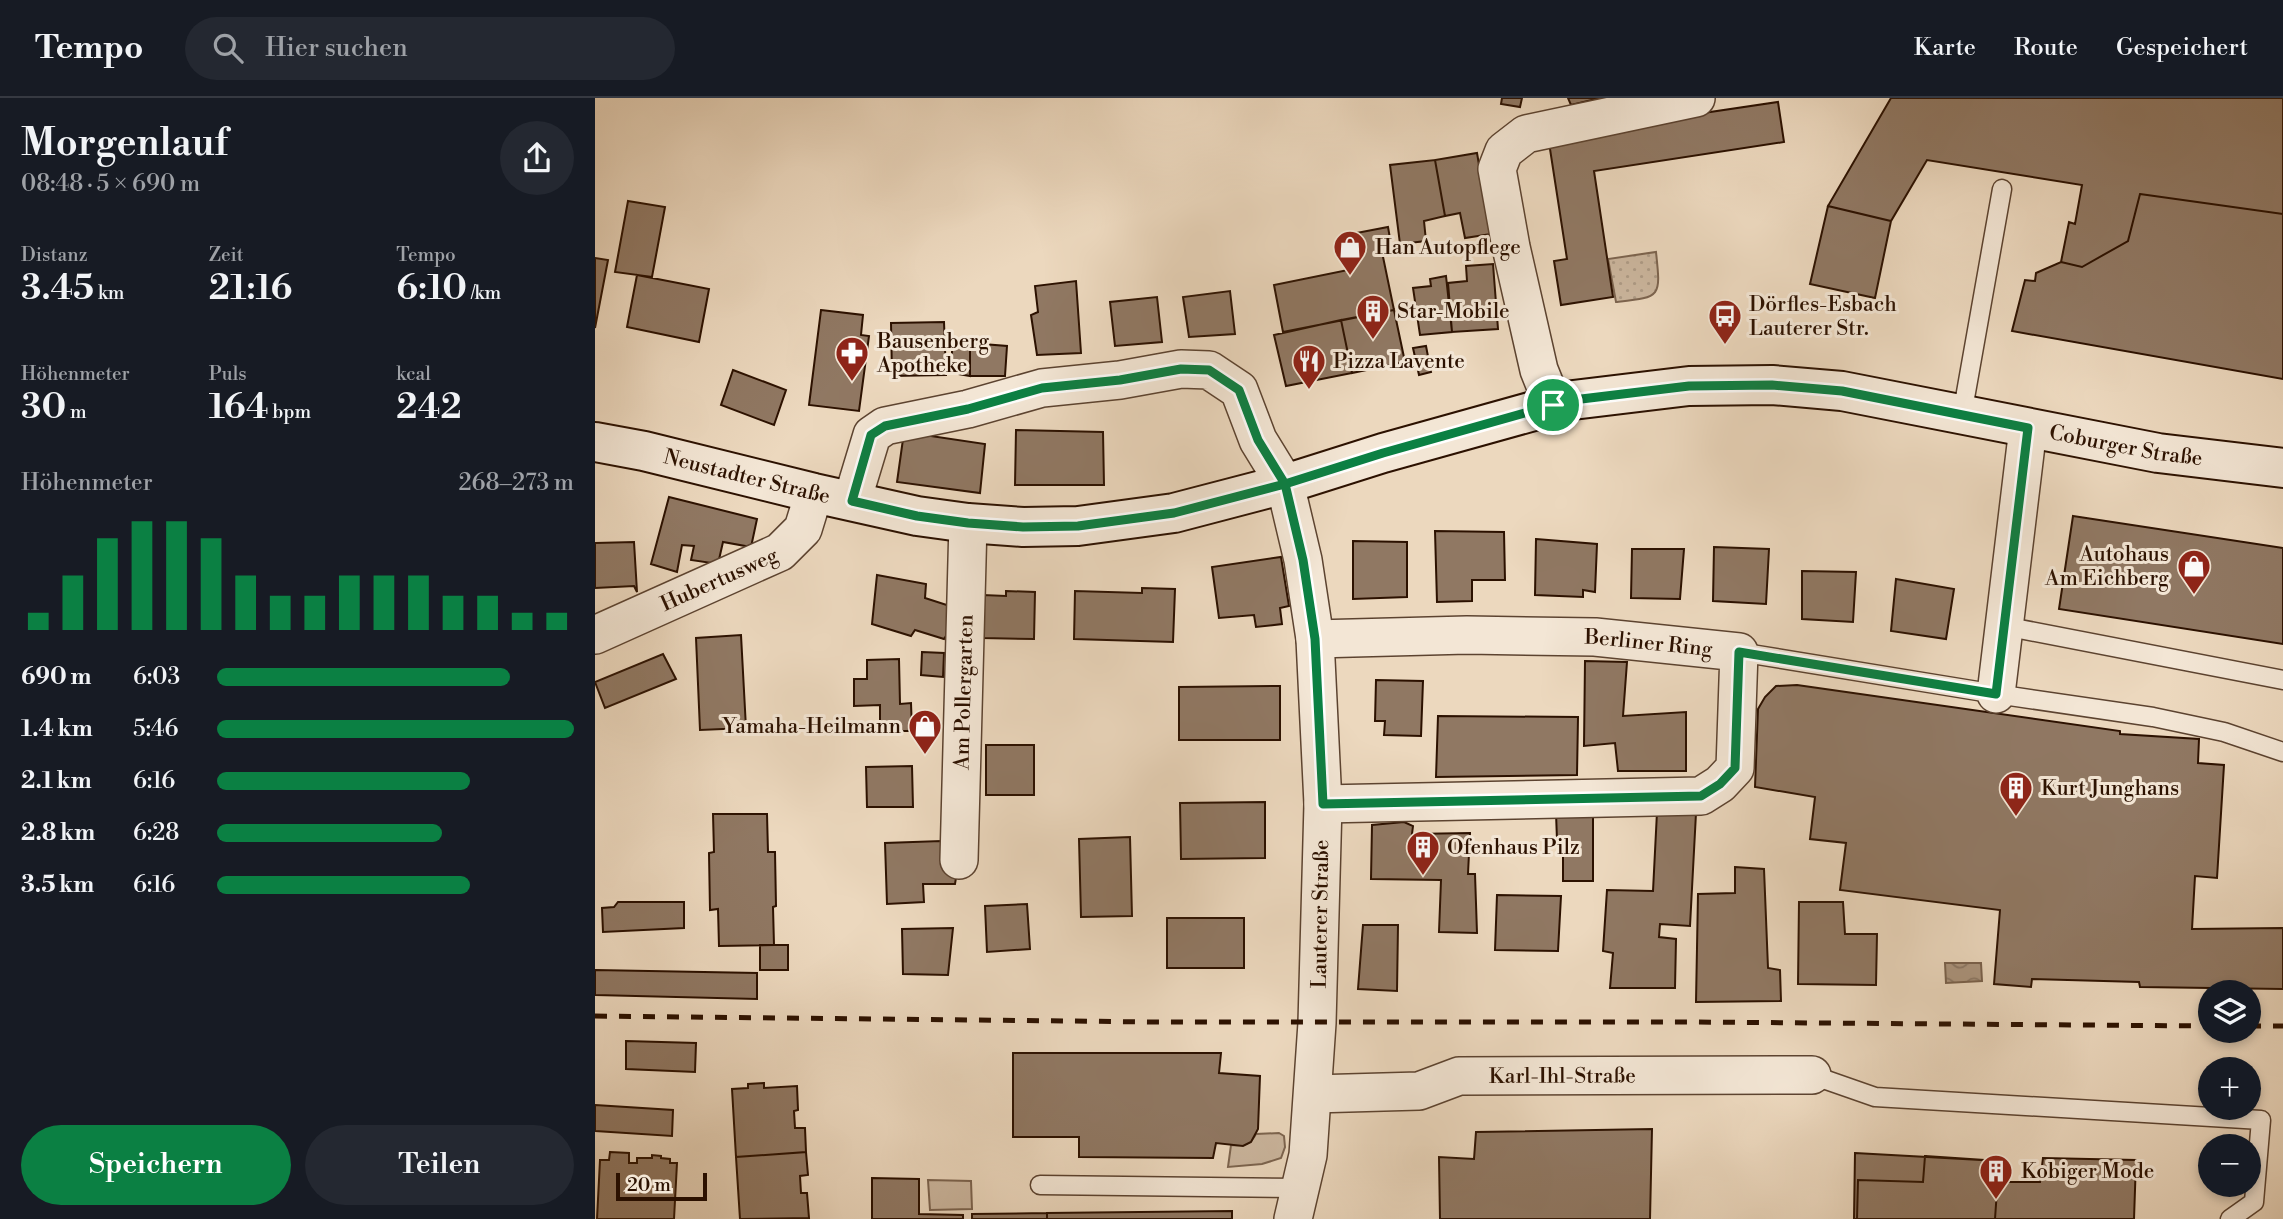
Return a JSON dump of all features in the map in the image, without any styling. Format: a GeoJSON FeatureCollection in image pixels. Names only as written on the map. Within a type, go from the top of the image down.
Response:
{"type":"FeatureCollection","features":[{"type":"Feature","properties":{"kind":"street"},"geometry":{"type":"LineString","coordinates":[[1553,405],[1539,370],[1511,247],[1497,169],[1504,151],[1526,134],[1696,98]]}},
{"type":"Feature","properties":{"kind":"street","name":"Lauterer Straße"},"geometry":{"type":"LineString","coordinates":[[852,501],[871,435],[885,426],[968,409],[1042,388],[1120,380],[1181,369],[1209,370],[1239,390],[1258,440],[1285,484],[1303,560],[1315,639],[1323,804],[1314,1094],[1308,1155],[1297,1203]]}},
{"type":"Feature","properties":{"kind":"street","name":"Coburger Straße"},"geometry":{"type":"LineString","coordinates":[[1553,405],[1573,400],[1689,386],[1772,385],[1842,391],[2158,453],[2283,468]]}},
{"type":"Feature","properties":{"kind":"street","name":"Neustadter Straße"},"geometry":{"type":"LineString","coordinates":[[595,442],[644,451],[917,516],[1023,527],[1078,526],[1174,513],[1285,484],[1553,405]]}},
{"type":"Feature","properties":{"kind":"street"},"geometry":{"type":"LineString","coordinates":[[1996,694],[2028,428]]}},
{"type":"Feature","properties":{"kind":"street","name":"Hubertusweg"},"geometry":{"type":"LineString","coordinates":[[595,635],[780,552],[803,528],[814,493]]}},
{"type":"Feature","properties":{"kind":"street","name":"Am Pollergarten"},"geometry":{"type":"LineString","coordinates":[[959,860],[968,523]]}},
{"type":"Feature","properties":{"kind":"street","name":"Berliner Ring"},"geometry":{"type":"LineString","coordinates":[[1315,639],[1467,635],[1595,637],[1739,652],[1735,768],[1720,784],[1701,796],[1323,804]]}},
{"type":"Feature","properties":{"kind":"street","name":"Karl-Ihl-Straße"},"geometry":{"type":"LineString","coordinates":[[1314,1094],[1419,1091],[1459,1076],[1812,1075]]}},
{"type":"Feature","properties":{"kind":"lane"},"geometry":{"type":"LineString","coordinates":[[1962,415],[2002,190]]}},
{"type":"Feature","properties":{"kind":"lane"},"geometry":{"type":"LineString","coordinates":[[2004,626],[2283,680]]}},
{"type":"Feature","properties":{"kind":"lane"},"geometry":{"type":"LineString","coordinates":[[1739,652],[2153,717],[2224,732],[2283,752]]}},
{"type":"Feature","properties":{"kind":"lane"},"geometry":{"type":"LineString","coordinates":[[1812,1075],[1875,1097],[2262,1121],[2253,1202],[2230,1219]]}},
{"type":"Feature","properties":{"kind":"lane"},"geometry":{"type":"LineString","coordinates":[[1040,1185],[1297,1203]]}},
{"type":"Feature","properties":{"kind":"shaded area"},"geometry":{"type":"Polygon","coordinates":[[[1656,252],[1658,279],[1655,292],[1642,299],[1616,302],[1608,259],[1656,252]]]}},
{"type":"Feature","properties":{"kind":"shaded area"},"geometry":{"type":"Polygon","coordinates":[[[1279,1133],[1284,1136],[1285,1147],[1281,1158],[1262,1164],[1228,1167],[1231,1145],[1246,1144],[1256,1134],[1279,1133]]]}},
{"type":"Feature","properties":{"kind":"shaded area"},"geometry":{"type":"Polygon","coordinates":[[[928,1180],[971,1181],[972,1209],[930,1210],[928,1180]]]}},
{"type":"Feature","properties":{"kind":"water"},"geometry":{"type":"Polygon","coordinates":[[[1945,963],[1981,963],[1982,981],[1946,983],[1945,963]]]}},
{"type":"Feature","properties":{"kind":"building"},"geometry":{"type":"Polygon","coordinates":[[[1502,98],[1522,98],[1520,107],[1501,104],[1502,98]]]}},
{"type":"Feature","properties":{"kind":"building"},"geometry":{"type":"Polygon","coordinates":[[[1568,98],[1600,98],[1571,105],[1568,98]]]}},
{"type":"Feature","properties":{"kind":"building"},"geometry":{"type":"Polygon","coordinates":[[[1891,98],[2283,98],[2283,214],[2140,194],[2128,241],[2082,267],[2061,262],[2069,222],[2075,224],[2082,185],[1927,160],[1891,221],[1828,206],[1891,98]]]}},
{"type":"Feature","properties":{"kind":"building"},"geometry":{"type":"Polygon","coordinates":[[[1778,102],[1784,142],[1594,171],[1613,297],[1561,305],[1554,261],[1567,259],[1548,136],[1778,102]]]}},
{"type":"Feature","properties":{"kind":"building"},"geometry":{"type":"Polygon","coordinates":[[[1477,153],[1491,234],[1465,238],[1460,213],[1445,216],[1435,160],[1477,153]]]}},
{"type":"Feature","properties":{"kind":"building"},"geometry":{"type":"Polygon","coordinates":[[[1435,160],[1445,216],[1424,221],[1426,241],[1400,244],[1390,165],[1435,160]]]}},
{"type":"Feature","properties":{"kind":"building"},"geometry":{"type":"Polygon","coordinates":[[[2140,194],[2283,214],[2283,379],[2012,331],[2025,280],[2035,281],[2036,273],[2061,262],[2082,267],[2128,241],[2140,194]]]}},
{"type":"Feature","properties":{"kind":"building"},"geometry":{"type":"Polygon","coordinates":[[[628,201],[665,207],[652,277],[615,272],[628,201]]]}},
{"type":"Feature","properties":{"kind":"building"},"geometry":{"type":"Polygon","coordinates":[[[1828,206],[1891,221],[1875,298],[1810,284],[1828,206]]]}},
{"type":"Feature","properties":{"kind":"building","name":"Han Autopflege"},"geometry":{"type":"Polygon","coordinates":[[[1388,227],[1392,250],[1382,252],[1394,310],[1283,332],[1274,285],[1353,269],[1346,235],[1388,227]]]}},
{"type":"Feature","properties":{"kind":"building"},"geometry":{"type":"Polygon","coordinates":[[[595,258],[608,260],[595,328],[595,258]]]}},
{"type":"Feature","properties":{"kind":"building"},"geometry":{"type":"Polygon","coordinates":[[[1493,264],[1498,329],[1452,332],[1448,283],[1467,281],[1466,266],[1493,264]]]}},
{"type":"Feature","properties":{"kind":"building"},"geometry":{"type":"Polygon","coordinates":[[[637,275],[709,289],[699,342],[627,327],[637,275]]]}},
{"type":"Feature","properties":{"kind":"building"},"geometry":{"type":"Polygon","coordinates":[[[1446,276],[1452,332],[1420,335],[1413,288],[1431,286],[1430,279],[1446,276]]]}},
{"type":"Feature","properties":{"kind":"building"},"geometry":{"type":"Polygon","coordinates":[[[1076,281],[1081,353],[1037,355],[1031,315],[1038,312],[1035,286],[1076,281]]]}},
{"type":"Feature","properties":{"kind":"building"},"geometry":{"type":"Polygon","coordinates":[[[1230,291],[1235,334],[1189,337],[1183,297],[1230,291]]]}},
{"type":"Feature","properties":{"kind":"building"},"geometry":{"type":"Polygon","coordinates":[[[1157,297],[1162,342],[1115,346],[1110,302],[1157,297]]]}},
{"type":"Feature","properties":{"kind":"building"},"geometry":{"type":"Polygon","coordinates":[[[821,310],[863,315],[861,335],[869,336],[859,411],[809,405],[821,310]]]}},
{"type":"Feature","properties":{"kind":"building","name":"Star-Mobile"},"geometry":{"type":"Polygon","coordinates":[[[1394,310],[1405,362],[1352,373],[1341,320],[1394,310]]]}},
{"type":"Feature","properties":{"kind":"building"},"geometry":{"type":"Polygon","coordinates":[[[1341,320],[1352,373],[1286,386],[1274,335],[1341,320]]]}},
{"type":"Feature","properties":{"kind":"building"},"geometry":{"type":"Polygon","coordinates":[[[944,322],[946,375],[892,376],[891,323],[944,322]]]}},
{"type":"Feature","properties":{"kind":"building"},"geometry":{"type":"Polygon","coordinates":[[[970,343],[1007,346],[1005,376],[970,376],[970,343]]]}},
{"type":"Feature","properties":{"kind":"building"},"geometry":{"type":"Polygon","coordinates":[[[952,346],[970,349],[970,376],[952,373],[952,346]]]}},
{"type":"Feature","properties":{"kind":"building"},"geometry":{"type":"Polygon","coordinates":[[[1426,346],[1431,372],[1419,375],[1413,348],[1426,346]]]}},
{"type":"Feature","properties":{"kind":"building"},"geometry":{"type":"Polygon","coordinates":[[[733,370],[786,390],[774,425],[721,405],[733,370]]]}},
{"type":"Feature","properties":{"kind":"building"},"geometry":{"type":"Polygon","coordinates":[[[1016,430],[1103,432],[1104,485],[1015,485],[1016,430]]]}},
{"type":"Feature","properties":{"kind":"building"},"geometry":{"type":"Polygon","coordinates":[[[904,432],[985,444],[980,493],[897,482],[904,432]]]}},
{"type":"Feature","properties":{"kind":"building"},"geometry":{"type":"Polygon","coordinates":[[[669,497],[757,519],[751,547],[723,542],[718,564],[691,560],[694,546],[682,545],[677,572],[651,564],[669,497]]]}},
{"type":"Feature","properties":{"kind":"building"},"geometry":{"type":"Polygon","coordinates":[[[2073,516],[2283,548],[2283,644],[2059,609],[2073,516]]]}},
{"type":"Feature","properties":{"kind":"building"},"geometry":{"type":"Polygon","coordinates":[[[1435,531],[1504,532],[1505,580],[1472,580],[1472,601],[1437,602],[1435,531]]]}},
{"type":"Feature","properties":{"kind":"building"},"geometry":{"type":"Polygon","coordinates":[[[1536,539],[1597,544],[1595,592],[1583,590],[1583,597],[1535,595],[1536,539]]]}},
{"type":"Feature","properties":{"kind":"building"},"geometry":{"type":"Polygon","coordinates":[[[1353,541],[1407,542],[1407,597],[1353,599],[1353,541]]]}},
{"type":"Feature","properties":{"kind":"building"},"geometry":{"type":"Polygon","coordinates":[[[634,542],[637,592],[634,586],[595,588],[595,543],[634,542]]]}},
{"type":"Feature","properties":{"kind":"building"},"geometry":{"type":"Polygon","coordinates":[[[1714,547],[1769,549],[1766,604],[1713,601],[1714,547]]]}},
{"type":"Feature","properties":{"kind":"building"},"geometry":{"type":"Polygon","coordinates":[[[1632,549],[1684,549],[1680,599],[1631,598],[1632,549]]]}},
{"type":"Feature","properties":{"kind":"building"},"geometry":{"type":"Polygon","coordinates":[[[1281,557],[1289,606],[1280,608],[1282,624],[1256,627],[1254,615],[1219,618],[1212,567],[1281,557]]]}},
{"type":"Feature","properties":{"kind":"building"},"geometry":{"type":"Polygon","coordinates":[[[1802,571],[1856,572],[1853,622],[1802,619],[1802,571]]]}},
{"type":"Feature","properties":{"kind":"building"},"geometry":{"type":"Polygon","coordinates":[[[877,575],[926,584],[925,598],[953,607],[955,622],[944,639],[915,630],[911,636],[872,624],[877,575]]]}},
{"type":"Feature","properties":{"kind":"building"},"geometry":{"type":"Polygon","coordinates":[[[1896,579],[1954,589],[1946,639],[1891,631],[1896,579]]]}},
{"type":"Feature","properties":{"kind":"building"},"geometry":{"type":"Polygon","coordinates":[[[1142,588],[1175,589],[1173,642],[1074,639],[1075,591],[1142,593],[1142,588]]]}},
{"type":"Feature","properties":{"kind":"building"},"geometry":{"type":"Polygon","coordinates":[[[1006,591],[1035,592],[1034,639],[982,638],[983,595],[1006,596],[1006,591]]]}},
{"type":"Feature","properties":{"kind":"building"},"geometry":{"type":"Polygon","coordinates":[[[741,635],[746,728],[700,730],[696,638],[741,635]]]}},
{"type":"Feature","properties":{"kind":"building"},"geometry":{"type":"Polygon","coordinates":[[[922,652],[944,653],[943,677],[921,675],[922,652]]]}},
{"type":"Feature","properties":{"kind":"building"},"geometry":{"type":"Polygon","coordinates":[[[663,654],[676,679],[605,708],[595,682],[663,654]]]}},
{"type":"Feature","properties":{"kind":"building"},"geometry":{"type":"Polygon","coordinates":[[[899,659],[900,704],[911,703],[912,731],[880,731],[880,705],[854,706],[854,679],[867,679],[867,660],[899,659]]]}},
{"type":"Feature","properties":{"kind":"building"},"geometry":{"type":"Polygon","coordinates":[[[1585,661],[1627,662],[1623,716],[1686,712],[1686,771],[1618,771],[1615,743],[1584,746],[1585,661]]]}},
{"type":"Feature","properties":{"kind":"building"},"geometry":{"type":"Polygon","coordinates":[[[1376,680],[1423,681],[1421,736],[1384,735],[1385,721],[1375,721],[1376,680]]]}},
{"type":"Feature","properties":{"kind":"building","name":"Kurt Junghans"},"geometry":{"type":"Polygon","coordinates":[[[1797,685],[2120,731],[2120,734],[2199,739],[2198,763],[2224,765],[2217,878],[2195,876],[2192,929],[2283,928],[2283,989],[2261,989],[2261,980],[2198,980],[2198,988],[2140,987],[2139,982],[2032,979],[2031,987],[1994,984],[2000,910],[1840,890],[1846,843],[1810,839],[1815,797],[1755,787],[1758,709],[1776,686],[1797,685]]]}},
{"type":"Feature","properties":{"kind":"building"},"geometry":{"type":"Polygon","coordinates":[[[1280,686],[1280,740],[1179,740],[1179,687],[1280,686]]]}},
{"type":"Feature","properties":{"kind":"building"},"geometry":{"type":"Polygon","coordinates":[[[1438,716],[1578,717],[1577,775],[1436,777],[1438,716]]]}},
{"type":"Feature","properties":{"kind":"building"},"geometry":{"type":"Polygon","coordinates":[[[986,745],[1034,745],[1034,795],[986,795],[986,745]]]}},
{"type":"Feature","properties":{"kind":"building"},"geometry":{"type":"Polygon","coordinates":[[[912,766],[913,807],[867,807],[866,767],[912,766]]]}},
{"type":"Feature","properties":{"kind":"building"},"geometry":{"type":"Polygon","coordinates":[[[1265,802],[1265,858],[1181,859],[1180,803],[1265,802]]]}},
{"type":"Feature","properties":{"kind":"building"},"geometry":{"type":"Polygon","coordinates":[[[1593,812],[1593,881],[1563,881],[1563,841],[1557,840],[1556,813],[1593,812]]]}},
{"type":"Feature","properties":{"kind":"building"},"geometry":{"type":"Polygon","coordinates":[[[1657,812],[1696,813],[1690,926],[1660,924],[1659,937],[1676,939],[1675,988],[1610,988],[1613,953],[1603,951],[1607,890],[1653,891],[1657,812]]]}},
{"type":"Feature","properties":{"kind":"building"},"geometry":{"type":"Polygon","coordinates":[[[713,814],[767,814],[768,852],[775,852],[774,945],[719,946],[718,909],[710,910],[709,853],[714,852],[713,814]]]}},
{"type":"Feature","properties":{"kind":"building","name":"Ofenhaus Pilz"},"geometry":{"type":"Polygon","coordinates":[[[1404,822],[1413,826],[1412,834],[1470,833],[1468,874],[1475,874],[1477,933],[1439,932],[1441,880],[1371,879],[1372,825],[1404,822]]]}},
{"type":"Feature","properties":{"kind":"building"},"geometry":{"type":"Polygon","coordinates":[[[1130,837],[1132,916],[1081,917],[1079,839],[1130,837]]]}},
{"type":"Feature","properties":{"kind":"building"},"geometry":{"type":"Polygon","coordinates":[[[941,841],[941,861],[959,860],[955,884],[923,884],[924,902],[887,904],[885,843],[941,841]]]}},
{"type":"Feature","properties":{"kind":"building"},"geometry":{"type":"Polygon","coordinates":[[[1735,867],[1764,869],[1768,968],[1780,970],[1781,1001],[1696,1002],[1698,894],[1735,893],[1735,867]]]}},
{"type":"Feature","properties":{"kind":"building"},"geometry":{"type":"Polygon","coordinates":[[[1497,895],[1561,896],[1558,951],[1495,950],[1497,895]]]}},
{"type":"Feature","properties":{"kind":"building"},"geometry":{"type":"Polygon","coordinates":[[[618,902],[684,902],[684,928],[603,932],[602,908],[614,907],[618,902]]]}},
{"type":"Feature","properties":{"kind":"building"},"geometry":{"type":"Polygon","coordinates":[[[1799,902],[1843,902],[1845,934],[1877,934],[1876,985],[1798,984],[1799,902]]]}},
{"type":"Feature","properties":{"kind":"building"},"geometry":{"type":"Polygon","coordinates":[[[1027,904],[1030,949],[987,952],[985,906],[1027,904]]]}},
{"type":"Feature","properties":{"kind":"building"},"geometry":{"type":"Polygon","coordinates":[[[1167,918],[1244,918],[1244,968],[1167,968],[1167,918]]]}},
{"type":"Feature","properties":{"kind":"building"},"geometry":{"type":"Polygon","coordinates":[[[1363,925],[1398,925],[1397,991],[1358,989],[1363,925]]]}},
{"type":"Feature","properties":{"kind":"building"},"geometry":{"type":"Polygon","coordinates":[[[953,928],[948,975],[903,974],[902,929],[953,928]]]}},
{"type":"Feature","properties":{"kind":"building"},"geometry":{"type":"Polygon","coordinates":[[[760,945],[788,945],[788,970],[760,970],[760,945]]]}},
{"type":"Feature","properties":{"kind":"building"},"geometry":{"type":"Polygon","coordinates":[[[595,970],[757,973],[757,999],[595,995],[595,970]]]}},
{"type":"Feature","properties":{"kind":"building"},"geometry":{"type":"Polygon","coordinates":[[[626,1041],[696,1043],[695,1072],[626,1069],[626,1041]]]}},
{"type":"Feature","properties":{"kind":"building"},"geometry":{"type":"Polygon","coordinates":[[[1013,1053],[1221,1053],[1219,1073],[1260,1076],[1258,1129],[1251,1142],[1243,1146],[1216,1143],[1213,1158],[1079,1157],[1079,1137],[1013,1137],[1013,1053]]]}},
{"type":"Feature","properties":{"kind":"building"},"geometry":{"type":"Polygon","coordinates":[[[764,1083],[764,1088],[797,1086],[798,1110],[794,1111],[795,1128],[805,1128],[806,1152],[736,1157],[732,1089],[764,1083]]]}},
{"type":"Feature","properties":{"kind":"building"},"geometry":{"type":"Polygon","coordinates":[[[595,1105],[673,1110],[672,1136],[595,1131],[595,1105]]]}},
{"type":"Feature","properties":{"kind":"building"},"geometry":{"type":"Polygon","coordinates":[[[1652,1129],[1650,1219],[1440,1219],[1439,1157],[1474,1159],[1476,1132],[1652,1129]]]}},
{"type":"Feature","properties":{"kind":"building"},"geometry":{"type":"Polygon","coordinates":[[[610,1152],[629,1153],[629,1163],[637,1163],[637,1158],[652,1158],[652,1155],[670,1159],[670,1163],[677,1163],[674,1219],[597,1219],[600,1160],[609,1160],[610,1152]]]}},
{"type":"Feature","properties":{"kind":"building"},"geometry":{"type":"Polygon","coordinates":[[[806,1152],[808,1175],[800,1176],[801,1193],[807,1193],[809,1218],[740,1219],[736,1157],[806,1152]]]}},
{"type":"Feature","properties":{"kind":"building","name":"Kobiger Mode"},"geometry":{"type":"Polygon","coordinates":[[[1855,1153],[1999,1161],[1995,1219],[1854,1219],[1855,1153]]]}},
{"type":"Feature","properties":{"kind":"building","name":"Kobiger Mode"},"geometry":{"type":"Polygon","coordinates":[[[1925,1156],[1999,1161],[1998,1182],[2040,1182],[2043,1158],[2136,1160],[2134,1219],[1857,1219],[1858,1180],[1923,1182],[1925,1156]]]}},
{"type":"Feature","properties":{"kind":"building"},"geometry":{"type":"Polygon","coordinates":[[[872,1178],[919,1179],[919,1214],[963,1215],[963,1219],[872,1219],[872,1178]]]}},
{"type":"Feature","properties":{"kind":"building"},"geometry":{"type":"Polygon","coordinates":[[[1232,1211],[1232,1219],[1047,1219],[1047,1213],[1232,1211]]]}},
{"type":"Feature","properties":{"kind":"building"},"geometry":{"type":"Polygon","coordinates":[[[1047,1213],[1047,1219],[972,1219],[972,1214],[1047,1213]]]}},
{"type":"Feature","properties":{"kind":"railway"},"geometry":{"type":"LineString","coordinates":[[595,1016],[1158,1022],[2198,1026]]}},
{"type":"Feature","properties":{"kind":"railway"},"geometry":{"type":"LineString","coordinates":[[2261,1026],[2283,1026]]}},
{"type":"Feature","properties":{"kind":"place","name":"Han Autopflege"},"geometry":{"type":"Point","coordinates":[1350,277]}},
{"type":"Feature","properties":{"kind":"place","name":"Star-Mobile"},"geometry":{"type":"Point","coordinates":[1373,341]}},
{"type":"Feature","properties":{"kind":"place","name":"Dörfles-Esbach Lauterer Str."},"geometry":{"type":"Point","coordinates":[1725,346]}},
{"type":"Feature","properties":{"kind":"place","name":"Bausenberg Apotheke"},"geometry":{"type":"Point","coordinates":[852,383]}},
{"type":"Feature","properties":{"kind":"place","name":"Pizza Lavente"},"geometry":{"type":"Point","coordinates":[1309,391]}},
{"type":"Feature","properties":{"kind":"place","name":"Autohaus Am Eichberg"},"geometry":{"type":"Point","coordinates":[2194,596]}},
{"type":"Feature","properties":{"kind":"place","name":"Yamaha-Heilmann"},"geometry":{"type":"Point","coordinates":[925,756]}},
{"type":"Feature","properties":{"kind":"place","name":"Kurt Junghans"},"geometry":{"type":"Point","coordinates":[2016,818]}},
{"type":"Feature","properties":{"kind":"place","name":"Ofenhaus Pilz"},"geometry":{"type":"Point","coordinates":[1423,877]}},
{"type":"Feature","properties":{"kind":"place","name":"Kobiger Mode"},"geometry":{"type":"Point","coordinates":[1996,1201]}},
{"type":"Feature","properties":{"kind":"route"},"geometry":{"type":"LineString","coordinates":[[1553,405],[1285,484],[1258,440],[1239,390],[1209,370],[1181,369],[1120,380],[1042,388],[968,409],[885,426],[871,435],[852,501],[917,516],[968,523],[1023,527],[1078,526],[1174,513],[1285,484],[1303,560],[1315,639],[1323,804],[1701,796],[1720,784],[1735,768],[1739,652],[1996,694],[2028,428],[1842,391],[1772,385],[1689,386],[1573,400],[1553,405]]}}]}
